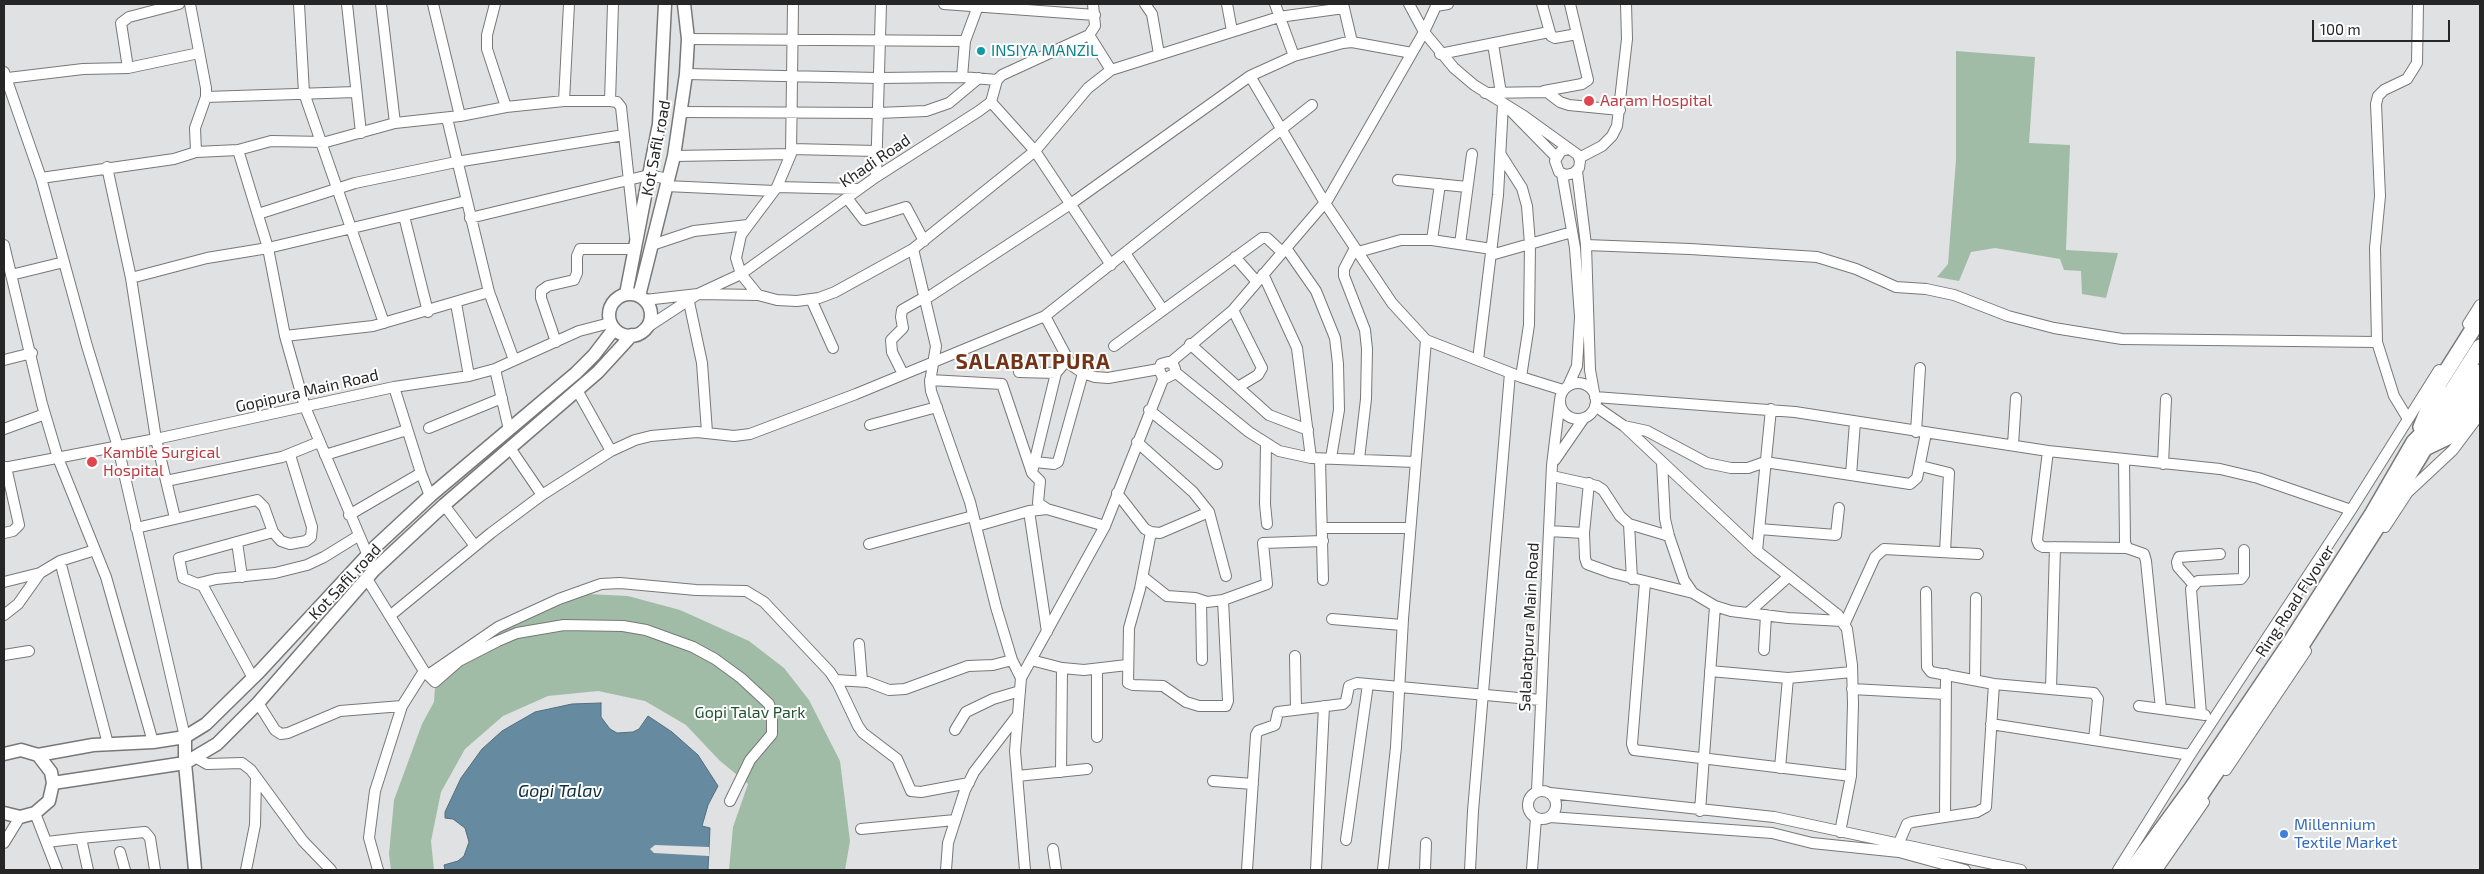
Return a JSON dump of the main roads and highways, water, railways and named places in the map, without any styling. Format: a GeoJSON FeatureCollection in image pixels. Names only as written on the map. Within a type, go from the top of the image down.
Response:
{"type":"FeatureCollection","features":[{"type":"Feature","properties":{"kind":"highway"},"geometry":{"type":"LineString","coordinates":[[2419,446],[2439,383],[2480,318]]}},
{"type":"Feature","properties":{"kind":"highway"},"geometry":{"type":"LineString","coordinates":[[2419,446],[2480,333]]}},
{"type":"Feature","properties":{"kind":"highway","name":"Ring Road Flyover"},"geometry":{"type":"LineString","coordinates":[[2146,870],[2201,794],[2299,649],[2382,519],[2429,427],[2480,347]]}},
{"type":"Feature","properties":{"kind":"highway","name":"Ring Road Flyover"},"geometry":{"type":"LineString","coordinates":[[2132,870],[2192,788],[2290,643],[2373,513],[2480,358]]}},
{"type":"Feature","properties":{"kind":"highway"},"geometry":{"type":"LineString","coordinates":[[2419,446],[2464,398],[2480,372]]}},
{"type":"Feature","properties":{"kind":"highway"},"geometry":{"type":"LineString","coordinates":[[2419,446],[2452,435],[2480,395]]}},
{"type":"Feature","properties":{"kind":"main road","name":"Kot Safil road"},"geometry":{"type":"LineString","coordinates":[[637,296],[635,246],[660,124],[665,4]]}},
{"type":"Feature","properties":{"kind":"main road","name":"Kot Safil road"},"geometry":{"type":"LineString","coordinates":[[637,296],[652,246],[674,156],[686,74],[688,40],[684,4]]}},
{"type":"Feature","properties":{"kind":"main road"},"geometry":{"type":"LineString","coordinates":[[4,754],[20,750],[38,755],[108,744],[153,742],[185,737],[206,724],[252,678],[367,555],[430,496],[576,373],[594,355],[612,326],[609,311],[615,299],[637,296],[650,312],[650,319],[638,333],[626,335],[612,326]]}},
{"type":"Feature","properties":{"kind":"main road","name":"Kot Safil road"},"geometry":{"type":"LineString","coordinates":[[53,782],[190,760],[217,744],[258,703],[371,574],[444,505],[598,372],[638,333]]}},
{"type":"Feature","properties":{"kind":"main road"},"geometry":{"type":"LineString","coordinates":[[185,737],[190,760],[195,870]]}},
{"type":"Feature","properties":{"kind":"main road"},"geometry":{"type":"LineString","coordinates":[[4,813],[20,817],[35,814],[48,800],[53,782],[48,767],[38,755]]}},
{"type":"Feature","properties":{"kind":"water","name":"Gopi Talav"},"geometry":{"type":"Polygon","coordinates":[[[601,703],[601,717],[610,729],[617,733],[633,732],[639,729],[648,716],[672,732],[698,755],[718,786],[708,805],[702,826],[710,828],[708,870],[445,870],[444,865],[458,861],[464,856],[469,842],[465,828],[453,819],[445,818],[445,812],[461,778],[482,749],[502,731],[535,712],[572,704],[601,703]]]}},
{"type":"Feature","properties":{"kind":"place","name":"INSIYA MANZIL"},"geometry":{"type":"Point","coordinates":[981,51]}},
{"type":"Feature","properties":{"kind":"place","name":"Aaram Hospital"},"geometry":{"type":"Point","coordinates":[1589,101]}},
{"type":"Feature","properties":{"kind":"place","name":"Kamble Surgical Hospital"},"geometry":{"type":"Point","coordinates":[92,462]}},
{"type":"Feature","properties":{"kind":"place","name":"Millennium Textile Market"},"geometry":{"type":"Point","coordinates":[2284,834]}},
{"type":"Feature","properties":{"kind":"district","name":"SALABATPURA"},"geometry":{"type":"Point","coordinates":[1033,362]}},
{"type":"Feature","properties":{"kind":"park label","name":"Gopi Talav Park"},"geometry":{"type":"Point","coordinates":[750,713]}}]}
